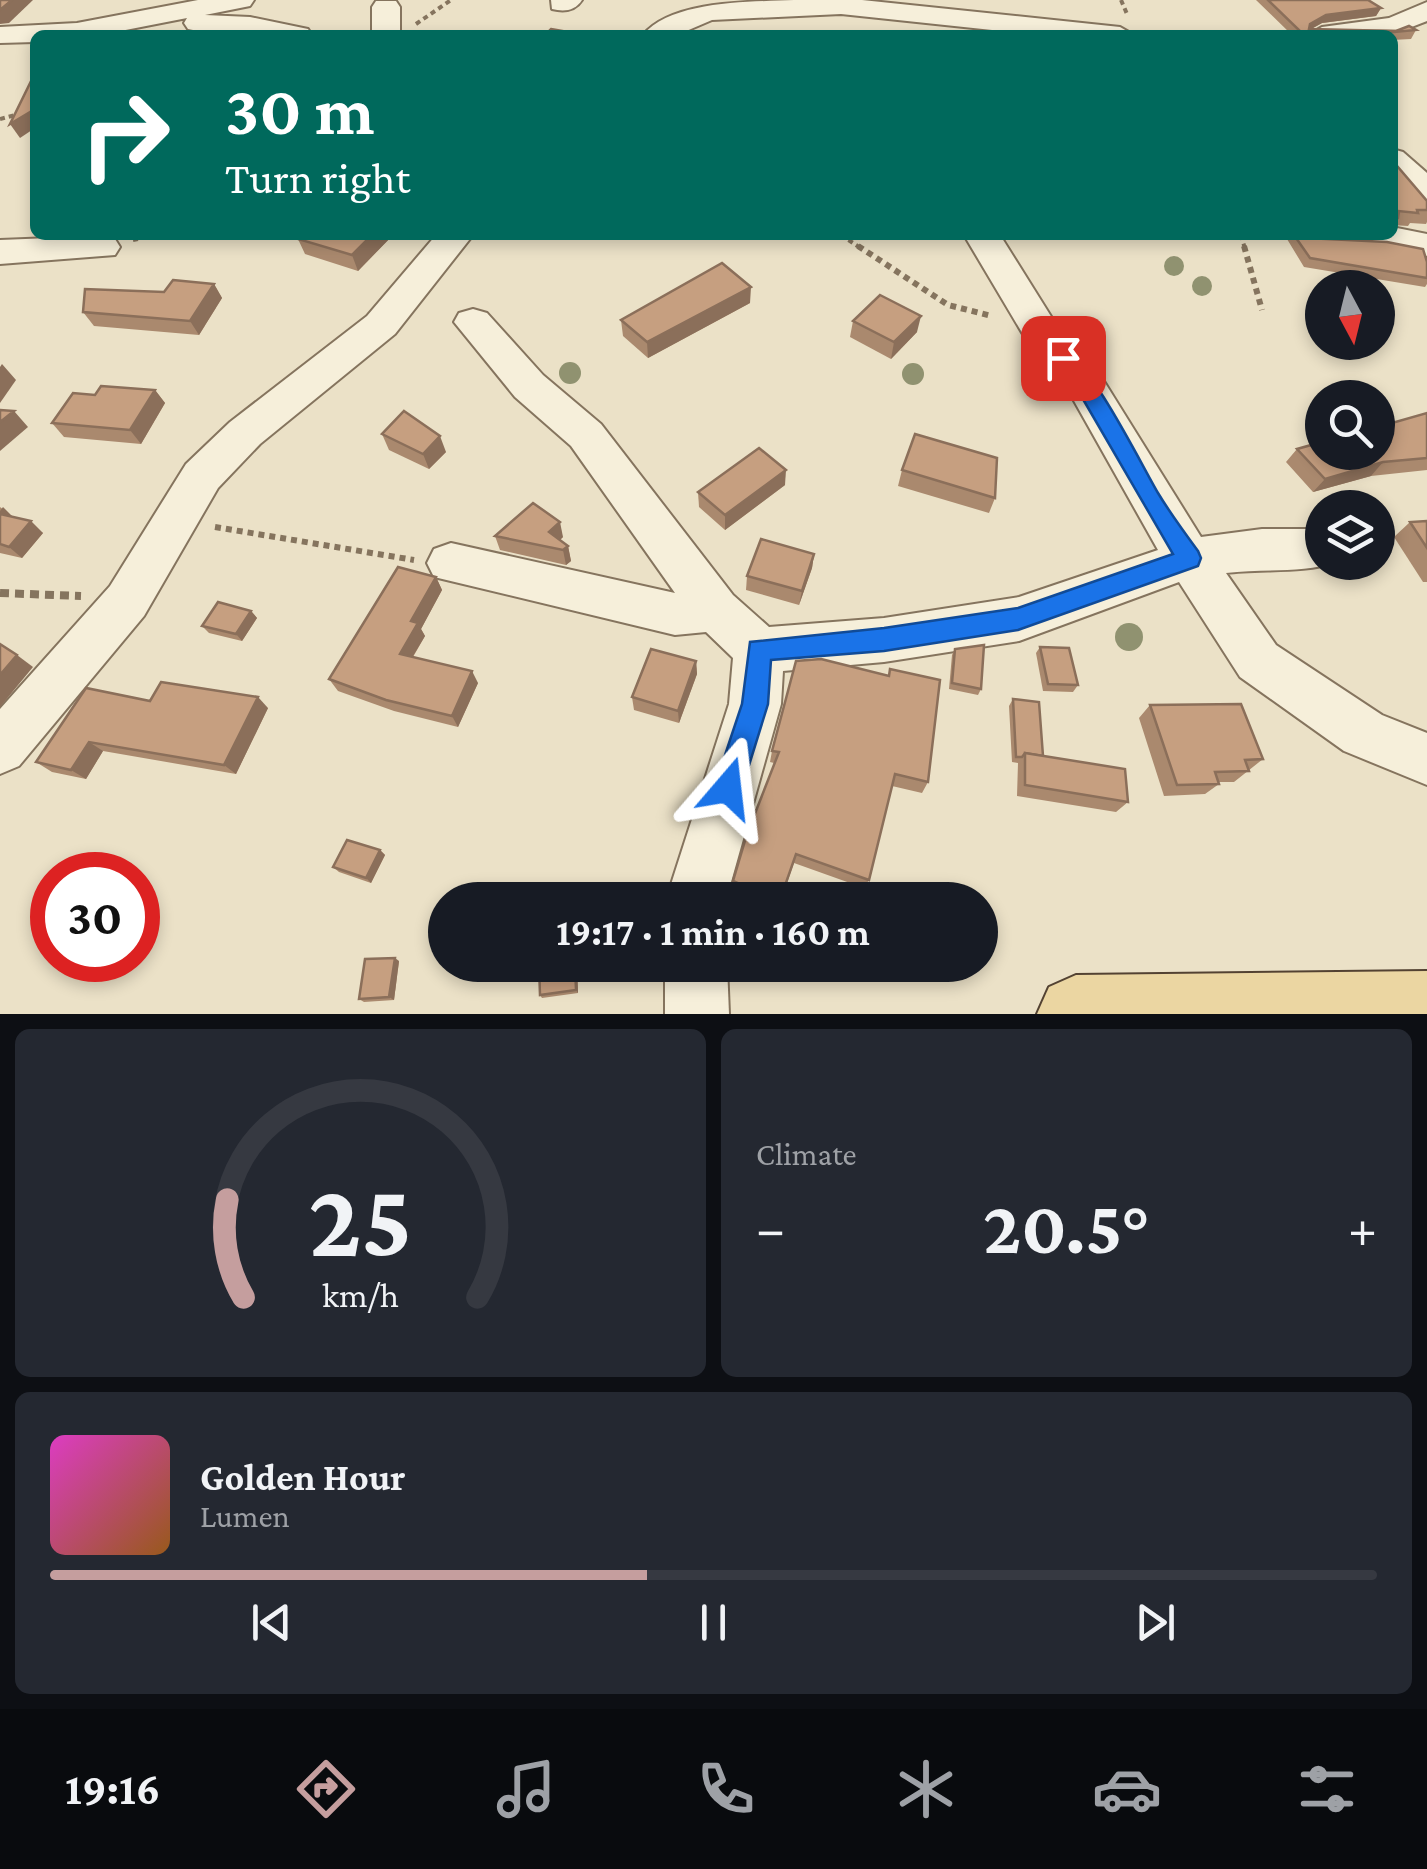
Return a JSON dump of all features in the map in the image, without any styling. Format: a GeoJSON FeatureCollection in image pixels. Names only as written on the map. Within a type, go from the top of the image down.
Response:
{"type":"FeatureCollection","features":[{"type":"Feature","properties":{"kind":"main road"},"geometry":{"type":"LineString","coordinates":[[1076,1014],[1427,1009]]}},
{"type":"Feature","properties":{"kind":"street"},"geometry":{"type":"LineString","coordinates":[[87,30],[240,0]]}},
{"type":"Feature","properties":{"kind":"street"},"geometry":{"type":"LineString","coordinates":[[664,30],[697,7],[841,6],[1072,30]]}},
{"type":"Feature","properties":{"kind":"street"},"geometry":{"type":"LineString","coordinates":[[1363,30],[1396,26],[1427,10]]}},
{"type":"Feature","properties":{"kind":"street"},"geometry":{"type":"LineString","coordinates":[[139,30],[218,22],[267,30]]}},
{"type":"Feature","properties":{"kind":"street"},"geometry":{"type":"LineString","coordinates":[[1396,26],[1427,40]]}},
{"type":"Feature","properties":{"kind":"street"},"geometry":{"type":"LineString","coordinates":[[0,35],[30,34]]}},
{"type":"Feature","properties":{"kind":"street"},"geometry":{"type":"LineString","coordinates":[[1398,164],[1427,191]]}},
{"type":"Feature","properties":{"kind":"street"},"geometry":{"type":"LineString","coordinates":[[1398,239],[1427,244]]}},
{"type":"Feature","properties":{"kind":"street"},"geometry":{"type":"LineString","coordinates":[[0,748],[128,601],[202,476],[244,434],[382,325],[451,240]]}},
{"type":"Feature","properties":{"kind":"street"},"geometry":{"type":"LineString","coordinates":[[985,240],[1038,327],[1088,389],[1153,504],[1258,661],[1362,733],[1427,758]]}},
{"type":"Feature","properties":{"kind":"street"},"geometry":{"type":"LineString","coordinates":[[0,252],[102,246]]}},
{"type":"Feature","properties":{"kind":"street"},"geometry":{"type":"LineString","coordinates":[[473,322],[529,386],[586,434],[716,610],[758,650],[884,640],[1018,619],[1189,558],[1262,548],[1305,548]]}},
{"type":"Feature","properties":{"kind":"street"},"geometry":{"type":"LineString","coordinates":[[450,563],[675,614],[716,610]]}},
{"type":"Feature","properties":{"kind":"street"},"geometry":{"type":"LineString","coordinates":[[701,882],[755,704],[758,650]]}},
{"type":"Feature","properties":{"kind":"street"},"geometry":{"type":"LineString","coordinates":[[696,982],[696,1014]]}},
{"type":"Feature","properties":{"kind":"path"},"geometry":{"type":"LineString","coordinates":[[394,23],[451,0]]}},
{"type":"Feature","properties":{"kind":"path"},"geometry":{"type":"LineString","coordinates":[[0,120],[30,111]]}},
{"type":"Feature","properties":{"kind":"path"},"geometry":{"type":"LineString","coordinates":[[849,240],[948,305],[1038,327]]}},
{"type":"Feature","properties":{"kind":"path"},"geometry":{"type":"LineString","coordinates":[[1242,240],[1262,310]]}},
{"type":"Feature","properties":{"kind":"path"},"geometry":{"type":"LineString","coordinates":[[168,529],[229,527],[332,548],[450,563]]}},
{"type":"Feature","properties":{"kind":"path"},"geometry":{"type":"LineString","coordinates":[[0,593],[128,601]]}},
{"type":"Feature","properties":{"kind":"building"},"geometry":{"type":"Polygon","coordinates":[[[1268,0],[1368,0],[1381,8],[1326,15],[1310,24],[1309,29],[1352,30],[1299,30],[1268,0]]]}},
{"type":"Feature","properties":{"kind":"building"},"geometry":{"type":"Polygon","coordinates":[[[30,83],[30,112],[10,124],[30,83]]]}},
{"type":"Feature","properties":{"kind":"building"},"geometry":{"type":"Polygon","coordinates":[[[1398,167],[1427,201],[1427,210],[1399,211],[1398,218],[1398,167]]]}},
{"type":"Feature","properties":{"kind":"building"},"geometry":{"type":"Polygon","coordinates":[[[301,240],[367,240],[352,255],[301,240]]]}},
{"type":"Feature","properties":{"kind":"building"},"geometry":{"type":"Polygon","coordinates":[[[1297,240],[1387,242],[1423,249],[1427,278],[1310,258],[1297,240]]]}},
{"type":"Feature","properties":{"kind":"building"},"geometry":{"type":"Polygon","coordinates":[[[722,263],[751,287],[647,342],[621,320],[722,263]]]}},
{"type":"Feature","properties":{"kind":"building"},"geometry":{"type":"Polygon","coordinates":[[[173,280],[214,284],[190,321],[83,312],[85,289],[164,292],[173,280]]]}},
{"type":"Feature","properties":{"kind":"building"},"geometry":{"type":"Polygon","coordinates":[[[880,295],[921,316],[894,342],[853,321],[880,295]]]}},
{"type":"Feature","properties":{"kind":"building"},"geometry":{"type":"Polygon","coordinates":[[[101,386],[155,390],[130,430],[52,423],[73,393],[95,395],[101,386]]]}},
{"type":"Feature","properties":{"kind":"building"},"geometry":{"type":"Polygon","coordinates":[[[0,410],[14,411],[0,422],[0,410]]]}},
{"type":"Feature","properties":{"kind":"building"},"geometry":{"type":"Polygon","coordinates":[[[404,411],[440,436],[423,454],[382,434],[404,411]]]}},
{"type":"Feature","properties":{"kind":"building"},"geometry":{"type":"Polygon","coordinates":[[[1427,413],[1427,458],[1395,461],[1395,422],[1427,413]]]}},
{"type":"Feature","properties":{"kind":"building"},"geometry":{"type":"Polygon","coordinates":[[[915,434],[997,458],[995,498],[902,470],[915,434]]]}},
{"type":"Feature","properties":{"kind":"building"},"geometry":{"type":"Polygon","coordinates":[[[759,448],[786,470],[725,515],[698,492],[759,448]]]}},
{"type":"Feature","properties":{"kind":"building"},"geometry":{"type":"Polygon","coordinates":[[[1317,470],[1356,470],[1325,479],[1317,470]]]}},
{"type":"Feature","properties":{"kind":"building"},"geometry":{"type":"Polygon","coordinates":[[[533,503],[560,522],[549,532],[568,546],[563,550],[495,536],[533,503]]]}},
{"type":"Feature","properties":{"kind":"building"},"geometry":{"type":"Polygon","coordinates":[[[0,514],[31,521],[9,547],[0,544],[0,514]]]}},
{"type":"Feature","properties":{"kind":"building"},"geometry":{"type":"Polygon","coordinates":[[[1427,521],[1427,548],[1410,522],[1427,521]]]}},
{"type":"Feature","properties":{"kind":"building"},"geometry":{"type":"Polygon","coordinates":[[[761,539],[814,554],[802,591],[747,576],[761,539]]]}},
{"type":"Feature","properties":{"kind":"building"},"geometry":{"type":"Polygon","coordinates":[[[398,567],[436,577],[411,621],[418,623],[400,654],[472,671],[452,716],[386,700],[329,679],[398,567]]]}},
{"type":"Feature","properties":{"kind":"building"},"geometry":{"type":"Polygon","coordinates":[[[218,602],[251,611],[236,634],[202,626],[218,602]]]}},
{"type":"Feature","properties":{"kind":"building"},"geometry":{"type":"Polygon","coordinates":[[[0,644],[17,655],[0,675],[0,644]]]}},
{"type":"Feature","properties":{"kind":"building"},"geometry":{"type":"Polygon","coordinates":[[[984,645],[981,689],[952,683],[955,649],[984,645]]]}},
{"type":"Feature","properties":{"kind":"building"},"geometry":{"type":"Polygon","coordinates":[[[1040,647],[1069,648],[1078,685],[1048,684],[1040,647]]]}},
{"type":"Feature","properties":{"kind":"building"},"geometry":{"type":"Polygon","coordinates":[[[651,649],[696,661],[678,711],[632,697],[651,649]]]}},
{"type":"Feature","properties":{"kind":"building"},"geometry":{"type":"Polygon","coordinates":[[[821,659],[889,676],[890,669],[940,680],[928,782],[895,774],[869,880],[796,854],[786,882],[733,881],[779,752],[772,751],[796,661],[821,659]]]}},
{"type":"Feature","properties":{"kind":"building"},"geometry":{"type":"Polygon","coordinates":[[[161,682],[258,697],[224,765],[89,742],[71,770],[36,762],[86,688],[150,701],[161,682]]]}},
{"type":"Feature","properties":{"kind":"building"},"geometry":{"type":"Polygon","coordinates":[[[1013,699],[1039,702],[1043,756],[1025,753],[1016,757],[1013,699]]]}},
{"type":"Feature","properties":{"kind":"building"},"geometry":{"type":"Polygon","coordinates":[[[1241,704],[1263,759],[1245,760],[1249,771],[1215,772],[1219,784],[1177,785],[1150,705],[1241,704]]]}},
{"type":"Feature","properties":{"kind":"building"},"geometry":{"type":"Polygon","coordinates":[[[1025,753],[1125,769],[1128,802],[1025,785],[1025,753]]]}},
{"type":"Feature","properties":{"kind":"building"},"geometry":{"type":"Polygon","coordinates":[[[347,840],[380,850],[366,878],[333,867],[347,840]]]}},
{"type":"Feature","properties":{"kind":"building"},"geometry":{"type":"Polygon","coordinates":[[[395,958],[389,997],[359,999],[365,959],[395,958]]]}},
{"type":"Feature","properties":{"kind":"building"},"geometry":{"type":"Polygon","coordinates":[[[540,982],[576,982],[576,990],[540,995],[540,982]]]}},
{"type":"Feature","properties":{"kind":"route"},"geometry":{"type":"LineString","coordinates":[[728,788],[755,704],[758,650],[884,640],[1018,619],[1189,558],[1153,504],[1088,389],[1063,358]]}}]}
